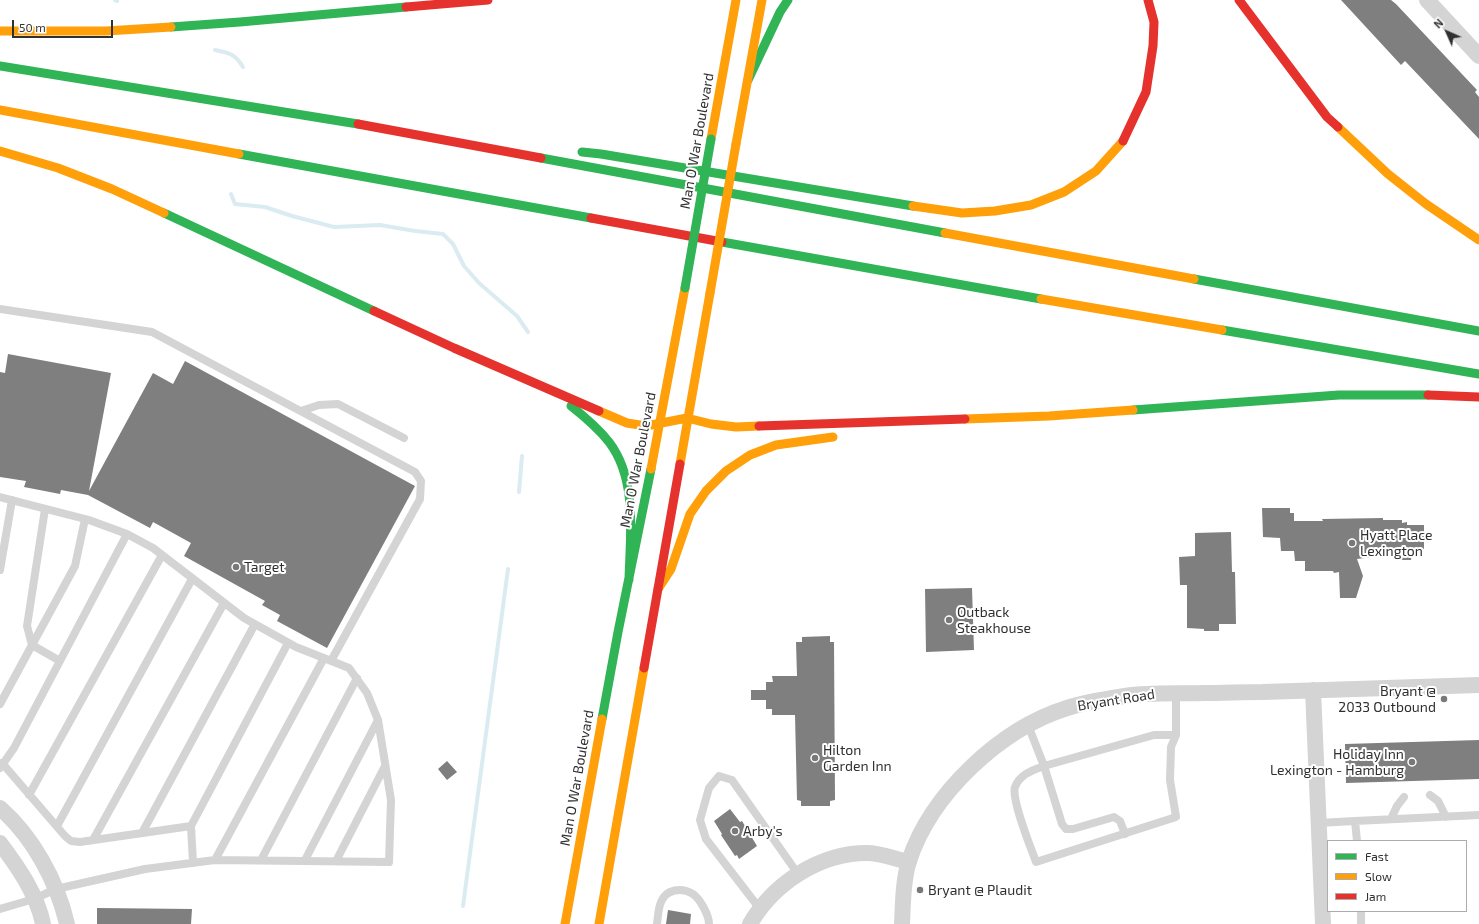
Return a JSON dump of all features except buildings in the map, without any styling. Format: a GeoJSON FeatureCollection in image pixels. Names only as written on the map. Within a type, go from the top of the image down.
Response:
{"type":"FeatureCollection","features":[{"type":"Feature","properties":{"kind":"main road"},"geometry":{"type":"LineString","coordinates":[[0,31],[106,31],[240,22],[488,0]]}},
{"type":"Feature","properties":{"kind":"main road","name":"Man O War Boulevard"},"geometry":{"type":"LineString","coordinates":[[565,924],[618,632],[660,423],[685,288],[736,0]]}},
{"type":"Feature","properties":{"kind":"main road"},"geometry":{"type":"LineString","coordinates":[[599,924],[687,418],[762,0]]}},
{"type":"Feature","properties":{"kind":"main road"},"geometry":{"type":"LineString","coordinates":[[748,80],[780,12],[788,0]]}},
{"type":"Feature","properties":{"kind":"main road"},"geometry":{"type":"LineString","coordinates":[[571,150],[962,213],[995,211],[1031,206],[1064,192],[1096,171],[1125,138],[1146,92],[1153,46],[1154,22],[1148,0]]}},
{"type":"Feature","properties":{"kind":"main road"},"geometry":{"type":"LineString","coordinates":[[1239,0],[1327,117],[1388,174],[1426,204],[1479,240]]}},
{"type":"Feature","properties":{"kind":"main road"},"geometry":{"type":"LineString","coordinates":[[0,66],[410,133],[910,227],[1479,331]]}},
{"type":"Feature","properties":{"kind":"main road"},"geometry":{"type":"LineString","coordinates":[[0,110],[922,279],[1479,374]]}},
{"type":"Feature","properties":{"kind":"main road"},"geometry":{"type":"LineString","coordinates":[[410,133],[525,146]]}},
{"type":"Feature","properties":{"kind":"main road"},"geometry":{"type":"LineString","coordinates":[[0,151],[58,168],[112,189],[454,348],[627,422],[646,426],[687,418],[711,424],[736,427],[1049,416],[1339,395],[1403,394],[1479,398]]}},
{"type":"Feature","properties":{"kind":"main road"},"geometry":{"type":"LineString","coordinates":[[525,379],[565,403],[590,421],[609,442],[624,468],[630,502],[629,580]]}},
{"type":"Feature","properties":{"kind":"main road"},"geometry":{"type":"LineString","coordinates":[[889,431],[1021,416]]}},
{"type":"Feature","properties":{"kind":"main road"},"geometry":{"type":"LineString","coordinates":[[658,589],[672,567],[681,536],[691,514],[705,494],[719,478],[735,464],[774,446],[798,441],[844,436]]}},
{"type":"Feature","properties":{"kind":"street"},"geometry":{"type":"LineString","coordinates":[[1427,0],[1479,56]]}},
{"type":"Feature","properties":{"kind":"street","name":"Bryant Road"},"geometry":{"type":"LineString","coordinates":[[902,924],[903,890],[909,862],[914,848],[942,800],[959,778],[977,760],[1008,737],[1028,725],[1065,708],[1127,696],[1176,693],[1204,694],[1479,685]]}},
{"type":"Feature","properties":{"kind":"street"},"geometry":{"type":"LineString","coordinates":[[1313,690],[1323,924]]}},
{"type":"Feature","properties":{"kind":"street"},"geometry":{"type":"LineString","coordinates":[[0,808],[24,835],[46,866],[56,889],[66,924]]}},
{"type":"Feature","properties":{"kind":"street"},"geometry":{"type":"LineString","coordinates":[[0,843],[26,882],[40,910],[43,924]]}},
{"type":"Feature","properties":{"kind":"street"},"geometry":{"type":"LineString","coordinates":[[750,924],[764,903],[782,885],[798,874],[824,862],[850,855],[867,853],[883,855],[909,862]]}},
{"type":"Feature","properties":{"kind":"lane"},"geometry":{"type":"LineString","coordinates":[[0,309],[152,332],[415,472],[421,480],[420,499],[327,660],[215,860]]}},
{"type":"Feature","properties":{"kind":"lane"},"geometry":{"type":"LineString","coordinates":[[301,411],[318,405],[338,404],[404,438]]}},
{"type":"Feature","properties":{"kind":"lane"},"geometry":{"type":"LineString","coordinates":[[0,497],[85,519],[127,534],[153,548],[244,618],[288,643],[349,668],[367,692],[378,720],[390,800],[389,862],[215,860],[145,869],[56,889],[0,909]]}},
{"type":"Feature","properties":{"kind":"lane"},"geometry":{"type":"LineString","coordinates":[[0,570],[12,500]]}},
{"type":"Feature","properties":{"kind":"lane"},"geometry":{"type":"LineString","coordinates":[[46,509],[27,626],[32,645],[60,661]]}},
{"type":"Feature","properties":{"kind":"lane"},"geometry":{"type":"LineString","coordinates":[[0,704],[75,566],[85,519]]}},
{"type":"Feature","properties":{"kind":"lane"},"geometry":{"type":"LineString","coordinates":[[127,534],[14,748],[1,765],[71,841],[80,842],[191,826]]}},
{"type":"Feature","properties":{"kind":"lane"},"geometry":{"type":"LineString","coordinates":[[29,795],[162,555]]}},
{"type":"Feature","properties":{"kind":"lane"},"geometry":{"type":"LineString","coordinates":[[57,826],[192,579]]}},
{"type":"Feature","properties":{"kind":"lane"},"geometry":{"type":"LineString","coordinates":[[93,840],[224,603]]}},
{"type":"Feature","properties":{"kind":"lane"},"geometry":{"type":"LineString","coordinates":[[142,833],[255,624]]}},
{"type":"Feature","properties":{"kind":"lane"},"geometry":{"type":"LineString","coordinates":[[193,863],[191,826],[288,643]]}},
{"type":"Feature","properties":{"kind":"lane"},"geometry":{"type":"LineString","coordinates":[[261,860],[356,678]]}},
{"type":"Feature","properties":{"kind":"lane"},"geometry":{"type":"LineString","coordinates":[[1176,693],[1176,735],[1171,747],[1170,780],[1176,817],[1036,862],[1015,800],[1015,787],[1022,776],[1032,770],[1044,766],[1154,736],[1176,735]]}},
{"type":"Feature","properties":{"kind":"lane"},"geometry":{"type":"LineString","coordinates":[[305,860],[378,720]]}},
{"type":"Feature","properties":{"kind":"lane"},"geometry":{"type":"LineString","coordinates":[[1028,725],[1044,766],[1062,824],[1066,829],[1073,829],[1114,817],[1120,821],[1124,834]]}},
{"type":"Feature","properties":{"kind":"lane"},"geometry":{"type":"LineString","coordinates":[[336,861],[385,766]]}},
{"type":"Feature","properties":{"kind":"lane"},"geometry":{"type":"LineString","coordinates":[[760,909],[706,839],[700,820],[709,788],[719,776],[732,780],[798,874]]}},
{"type":"Feature","properties":{"kind":"lane"},"geometry":{"type":"LineString","coordinates":[[1430,795],[1438,801],[1446,817]]}},
{"type":"Feature","properties":{"kind":"lane"},"geometry":{"type":"LineString","coordinates":[[1390,819],[1404,797]]}},
{"type":"Feature","properties":{"kind":"lane"},"geometry":{"type":"LineString","coordinates":[[1318,823],[1479,815]]}},
{"type":"Feature","properties":{"kind":"lane"},"geometry":{"type":"LineString","coordinates":[[1355,821],[1357,840]]}},
{"type":"Feature","properties":{"kind":"lane"},"geometry":{"type":"LineString","coordinates":[[657,924],[661,901],[670,892],[680,890],[693,894],[705,909],[711,923]]}},
{"type":"Feature","properties":{"kind":"lane"},"geometry":{"type":"LineString","coordinates":[[1361,912],[1361,924]]}},
{"type":"Feature","properties":{"kind":"waterway"},"geometry":{"type":"LineString","coordinates":[[215,50],[232,55],[243,67]]}},
{"type":"Feature","properties":{"kind":"waterway"},"geometry":{"type":"LineString","coordinates":[[231,194],[235,204],[265,207],[334,227],[380,225],[443,234],[453,244],[464,266],[479,283],[517,316],[528,332]]}},
{"type":"Feature","properties":{"kind":"waterway"},"geometry":{"type":"LineString","coordinates":[[519,492],[522,456]]}},
{"type":"Feature","properties":{"kind":"waterway"},"geometry":{"type":"LineString","coordinates":[[463,906],[508,569]]}},
{"type":"Feature","properties":{"kind":"traffic: fast"},"geometry":{"type":"LineString","coordinates":[[748,80],[780,12],[788,0]]}},
{"type":"Feature","properties":{"kind":"traffic: fast"},"geometry":{"type":"LineString","coordinates":[[171,27],[406,7]]}},
{"type":"Feature","properties":{"kind":"traffic: fast"},"geometry":{"type":"LineString","coordinates":[[0,66],[358,124]]}},
{"type":"Feature","properties":{"kind":"traffic: fast"},"geometry":{"type":"LineString","coordinates":[[685,288],[711,139]]}},
{"type":"Feature","properties":{"kind":"traffic: fast"},"geometry":{"type":"LineString","coordinates":[[582,152],[913,206]]}},
{"type":"Feature","properties":{"kind":"traffic: fast"},"geometry":{"type":"LineString","coordinates":[[239,154],[591,218]]}},
{"type":"Feature","properties":{"kind":"traffic: fast"},"geometry":{"type":"LineString","coordinates":[[541,158],[945,233]]}},
{"type":"Feature","properties":{"kind":"traffic: fast"},"geometry":{"type":"LineString","coordinates":[[164,213],[374,311]]}},
{"type":"Feature","properties":{"kind":"traffic: fast"},"geometry":{"type":"LineString","coordinates":[[722,242],[1041,299]]}},
{"type":"Feature","properties":{"kind":"traffic: fast"},"geometry":{"type":"LineString","coordinates":[[1194,279],[1479,331]]}},
{"type":"Feature","properties":{"kind":"traffic: fast"},"geometry":{"type":"LineString","coordinates":[[1222,330],[1479,374]]}},
{"type":"Feature","properties":{"kind":"traffic: fast"},"geometry":{"type":"LineString","coordinates":[[1133,410],[1339,395],[1428,395]]}},
{"type":"Feature","properties":{"kind":"traffic: fast"},"geometry":{"type":"LineString","coordinates":[[571,406],[591,423],[609,442],[618,457],[624,473],[628,490],[631,527],[629,580]]}},
{"type":"Feature","properties":{"kind":"traffic: fast"},"geometry":{"type":"LineString","coordinates":[[602,719],[651,469]]}},
{"type":"Feature","properties":{"kind":"traffic: slow"},"geometry":{"type":"LineString","coordinates":[[711,139],[736,0]]}},
{"type":"Feature","properties":{"kind":"traffic: slow"},"geometry":{"type":"LineString","coordinates":[[736,144],[762,0]]}},
{"type":"Feature","properties":{"kind":"traffic: slow"},"geometry":{"type":"LineString","coordinates":[[0,31],[106,31],[171,27]]}},
{"type":"Feature","properties":{"kind":"traffic: slow"},"geometry":{"type":"LineString","coordinates":[[0,110],[239,154]]}},
{"type":"Feature","properties":{"kind":"traffic: slow"},"geometry":{"type":"LineString","coordinates":[[1338,127],[1388,174],[1426,204],[1479,240]]}},
{"type":"Feature","properties":{"kind":"traffic: slow"},"geometry":{"type":"LineString","coordinates":[[913,206],[962,213],[995,211],[1031,205],[1064,192],[1096,171],[1123,141]]}},
{"type":"Feature","properties":{"kind":"traffic: slow"},"geometry":{"type":"LineString","coordinates":[[710,293],[736,144]]}},
{"type":"Feature","properties":{"kind":"traffic: slow"},"geometry":{"type":"LineString","coordinates":[[0,151],[58,168],[112,189],[164,213]]}},
{"type":"Feature","properties":{"kind":"traffic: slow"},"geometry":{"type":"LineString","coordinates":[[945,233],[1194,279]]}},
{"type":"Feature","properties":{"kind":"traffic: slow"},"geometry":{"type":"LineString","coordinates":[[651,469],[685,288]]}},
{"type":"Feature","properties":{"kind":"traffic: slow"},"geometry":{"type":"LineString","coordinates":[[680,464],[710,293]]}},
{"type":"Feature","properties":{"kind":"traffic: slow"},"geometry":{"type":"LineString","coordinates":[[1041,299],[1222,330]]}},
{"type":"Feature","properties":{"kind":"traffic: slow"},"geometry":{"type":"LineString","coordinates":[[965,419],[1049,416],[1133,410]]}},
{"type":"Feature","properties":{"kind":"traffic: slow"},"geometry":{"type":"LineString","coordinates":[[599,411],[627,423],[646,426],[687,418],[711,424],[736,427],[759,426]]}},
{"type":"Feature","properties":{"kind":"traffic: slow"},"geometry":{"type":"LineString","coordinates":[[658,589],[671,569],[690,514],[706,491],[726,471],[750,455],[776,445],[833,437]]}},
{"type":"Feature","properties":{"kind":"traffic: slow"},"geometry":{"type":"LineString","coordinates":[[599,924],[644,668]]}},
{"type":"Feature","properties":{"kind":"traffic: slow"},"geometry":{"type":"LineString","coordinates":[[565,924],[602,719]]}},
{"type":"Feature","properties":{"kind":"traffic: jam"},"geometry":{"type":"LineString","coordinates":[[406,7],[488,0]]}},
{"type":"Feature","properties":{"kind":"traffic: jam"},"geometry":{"type":"LineString","coordinates":[[1123,141],[1146,92],[1153,46],[1154,22],[1148,0]]}},
{"type":"Feature","properties":{"kind":"traffic: jam"},"geometry":{"type":"LineString","coordinates":[[1239,0],[1327,117],[1338,127]]}},
{"type":"Feature","properties":{"kind":"traffic: jam"},"geometry":{"type":"LineString","coordinates":[[358,124],[541,158]]}},
{"type":"Feature","properties":{"kind":"traffic: jam"},"geometry":{"type":"LineString","coordinates":[[591,218],[722,242]]}},
{"type":"Feature","properties":{"kind":"traffic: jam"},"geometry":{"type":"LineString","coordinates":[[374,311],[454,348],[599,411]]}},
{"type":"Feature","properties":{"kind":"traffic: jam"},"geometry":{"type":"LineString","coordinates":[[1428,395],[1479,397]]}},
{"type":"Feature","properties":{"kind":"traffic: jam"},"geometry":{"type":"LineString","coordinates":[[759,426],[965,419]]}},
{"type":"Feature","properties":{"kind":"traffic: jam"},"geometry":{"type":"LineString","coordinates":[[644,668],[680,464]]}},
{"type":"Feature","properties":{"kind":"place","name":"Hyatt Place Lexington"},"geometry":{"type":"Point","coordinates":[1352,543]}},
{"type":"Feature","properties":{"kind":"place","name":"Target"},"geometry":{"type":"Point","coordinates":[236,567]}},
{"type":"Feature","properties":{"kind":"place","name":"Outback Steakhouse"},"geometry":{"type":"Point","coordinates":[949,620]}},
{"type":"Feature","properties":{"kind":"place","name":"Bryant @ 2033 Outbound"},"geometry":{"type":"Point","coordinates":[1444,699]}},
{"type":"Feature","properties":{"kind":"place","name":"Hilton Garden Inn"},"geometry":{"type":"Point","coordinates":[815,758]}},
{"type":"Feature","properties":{"kind":"place","name":"Holiday Inn Lexington - Hamburg"},"geometry":{"type":"Point","coordinates":[1412,762]}},
{"type":"Feature","properties":{"kind":"place","name":"Arby's"},"geometry":{"type":"Point","coordinates":[735,831]}},
{"type":"Feature","properties":{"kind":"place","name":"Bryant @ Plaudit"},"geometry":{"type":"Point","coordinates":[920,890]}}]}
